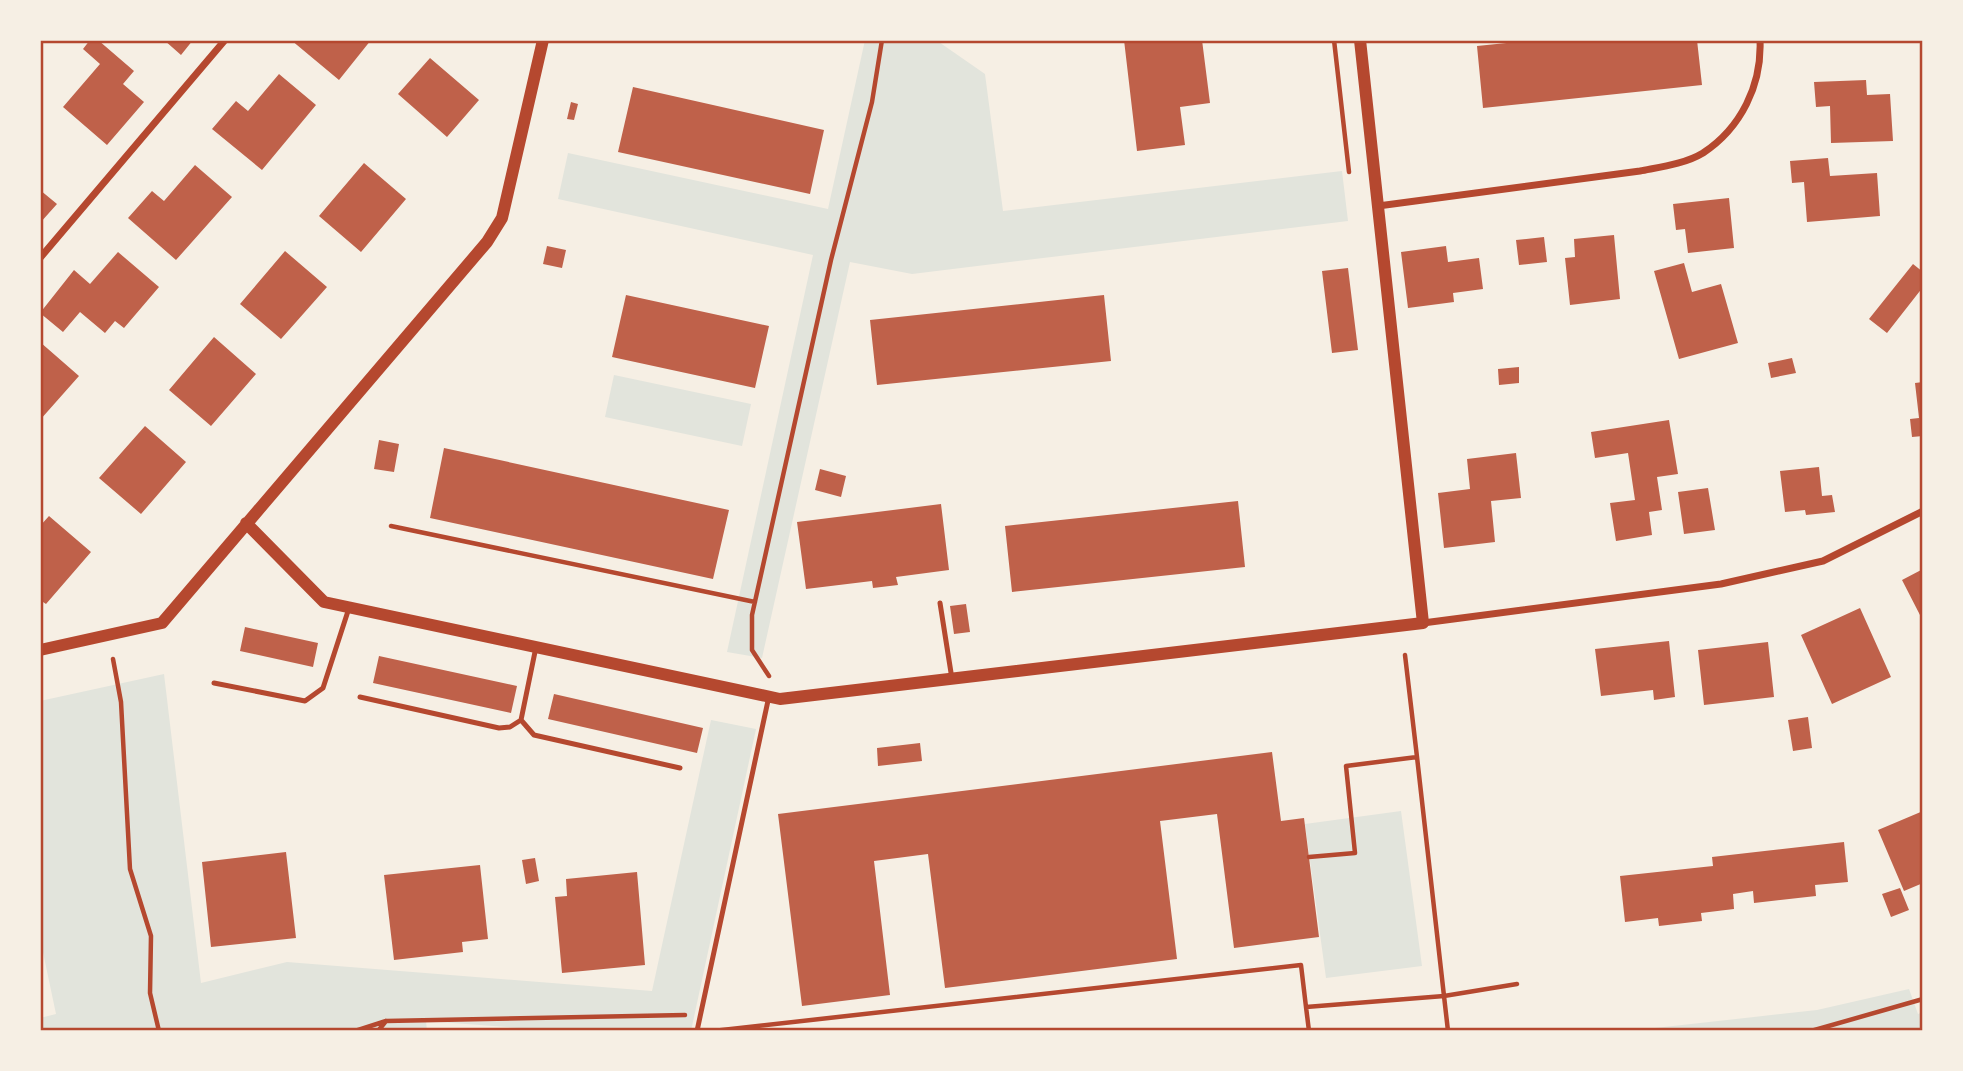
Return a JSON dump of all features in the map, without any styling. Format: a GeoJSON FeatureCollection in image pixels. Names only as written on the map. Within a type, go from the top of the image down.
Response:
{"type":"FeatureCollection","features":[{"type":"Feature","properties":{"kind":"street"},"geometry":{"type":"LineString","coordinates":[[40,258],[225,40]]}},
{"type":"Feature","properties":{"kind":"street"},"geometry":{"type":"LineString","coordinates":[[40,650],[162,623],[487,242],[502,218],[543,40]]}},
{"type":"Feature","properties":{"kind":"street"},"geometry":{"type":"LineString","coordinates":[[1360,40],[1423,623]]}},
{"type":"Feature","properties":{"kind":"street"},"geometry":{"type":"LineString","coordinates":[[1378,206],[1640,171],[1702,153],[1738,118],[1750,99],[1758,75],[1760,40]]}},
{"type":"Feature","properties":{"kind":"street"},"geometry":{"type":"LineString","coordinates":[[246,523],[324,602],[775,698],[1423,623],[1721,584],[1823,561],[1923,511]]}},
{"type":"Feature","properties":{"kind":"lane"},"geometry":{"type":"LineString","coordinates":[[940,603],[952,678]]}},
{"type":"Feature","properties":{"kind":"lane"},"geometry":{"type":"LineString","coordinates":[[214,682],[305,701],[314,697],[323,688],[349,607]]}},
{"type":"Feature","properties":{"kind":"lane"},"geometry":{"type":"LineString","coordinates":[[360,697],[499,728],[510,727],[522,720],[536,647]]}},
{"type":"Feature","properties":{"kind":"lane"},"geometry":{"type":"LineString","coordinates":[[697,1031],[775,698]]}},
{"type":"Feature","properties":{"kind":"lane"},"geometry":{"type":"LineString","coordinates":[[522,720],[534,735],[680,768]]}},
{"type":"Feature","properties":{"kind":"path"},"geometry":{"type":"LineString","coordinates":[[775,698],[752,650],[750,632],[831,260],[872,102],[882,40]]}},
{"type":"Feature","properties":{"kind":"path"},"geometry":{"type":"LineString","coordinates":[[391,526],[755,602]]}},
{"type":"Feature","properties":{"kind":"path"},"geometry":{"type":"LineString","coordinates":[[1405,654],[1448,1031]]}},
{"type":"Feature","properties":{"kind":"path"},"geometry":{"type":"LineString","coordinates":[[113,659],[122,714],[130,869],[151,936],[150,993],[159,1031]]}},
{"type":"Feature","properties":{"kind":"path"},"geometry":{"type":"LineString","coordinates":[[1309,857],[1356,853],[1346,766],[1417,757]]}},
{"type":"Feature","properties":{"kind":"path"},"geometry":{"type":"LineString","coordinates":[[711,1031],[1301,965],[1309,1031]]}},
{"type":"Feature","properties":{"kind":"path"},"geometry":{"type":"LineString","coordinates":[[1306,1007],[1444,996],[1517,984]]}},
{"type":"Feature","properties":{"kind":"path"},"geometry":{"type":"LineString","coordinates":[[1811,1031],[1923,999]]}},
{"type":"Feature","properties":{"kind":"path"},"geometry":{"type":"LineString","coordinates":[[355,1031],[386,1021],[701,1015]]}},
{"type":"Feature","properties":{"kind":"path"},"geometry":{"type":"LineString","coordinates":[[378,1031],[386,1021]]}},
{"type":"Feature","properties":{"kind":"shaded area"},"geometry":{"type":"Polygon","coordinates":[[[865,40],[936,40],[985,74],[1003,211],[1342,171],[1348,221],[912,274],[850,262],[762,658],[727,652],[813,255],[558,199],[568,153],[828,209],[865,40]]]}},
{"type":"Feature","properties":{"kind":"shaded area"},"geometry":{"type":"Polygon","coordinates":[[[614,375],[751,404],[742,446],[605,417],[614,375]]]}},
{"type":"Feature","properties":{"kind":"shaded area"},"geometry":{"type":"Polygon","coordinates":[[[164,674],[201,983],[287,962],[652,991],[711,720],[756,729],[691,1031],[559,1031],[426,1021],[427,1031],[40,1031],[40,1018],[56,1014],[40,938],[40,701],[164,674]]]}},
{"type":"Feature","properties":{"kind":"shaded area"},"geometry":{"type":"Polygon","coordinates":[[[1401,811],[1422,966],[1326,978],[1305,824],[1401,811]]]}},
{"type":"Feature","properties":{"kind":"shaded area"},"geometry":{"type":"Polygon","coordinates":[[[1909,989],[1918,1014],[1923,1012],[1923,1031],[1628,1031],[1817,1010],[1909,989]]]}},
{"type":"Feature","properties":{"kind":"building"},"geometry":{"type":"Polygon","coordinates":[[[90,40],[98,40],[134,71],[123,84],[144,102],[107,145],[63,107],[100,64],[83,49],[90,40]]]}},
{"type":"Feature","properties":{"kind":"building"},"geometry":{"type":"Polygon","coordinates":[[[164,40],[193,40],[181,55],[164,40]]]}},
{"type":"Feature","properties":{"kind":"building"},"geometry":{"type":"Polygon","coordinates":[[[291,40],[371,40],[339,80],[291,40]]]}},
{"type":"Feature","properties":{"kind":"building"},"geometry":{"type":"Polygon","coordinates":[[[1124,40],[1202,40],[1210,103],[1180,107],[1185,145],[1137,151],[1124,40]]]}},
{"type":"Feature","properties":{"kind":"building"},"geometry":{"type":"Polygon","coordinates":[[[1537,40],[1697,40],[1702,85],[1483,108],[1477,46],[1537,40]]]}},
{"type":"Feature","properties":{"kind":"building"},"geometry":{"type":"Polygon","coordinates":[[[430,58],[479,100],[447,137],[398,94],[430,58]]]}},
{"type":"Feature","properties":{"kind":"building"},"geometry":{"type":"Polygon","coordinates":[[[279,74],[316,105],[262,170],[212,129],[236,101],[248,111],[279,74]]]}},
{"type":"Feature","properties":{"kind":"building"},"geometry":{"type":"Polygon","coordinates":[[[1866,80],[1867,95],[1890,94],[1893,141],[1831,143],[1830,106],[1816,107],[1814,82],[1866,80]]]}},
{"type":"Feature","properties":{"kind":"building"},"geometry":{"type":"Polygon","coordinates":[[[633,87],[824,130],[810,194],[618,152],[633,87]]]}},
{"type":"Feature","properties":{"kind":"building"},"geometry":{"type":"Polygon","coordinates":[[[571,102],[578,104],[574,120],[567,119],[571,102]]]}},
{"type":"Feature","properties":{"kind":"building"},"geometry":{"type":"Polygon","coordinates":[[[1828,158],[1830,176],[1877,173],[1880,216],[1807,222],[1804,182],[1792,183],[1790,161],[1828,158]]]}},
{"type":"Feature","properties":{"kind":"building"},"geometry":{"type":"Polygon","coordinates":[[[364,163],[406,199],[361,252],[319,216],[364,163]]]}},
{"type":"Feature","properties":{"kind":"building"},"geometry":{"type":"Polygon","coordinates":[[[195,165],[232,197],[176,260],[128,218],[152,191],[164,201],[195,165]]]}},
{"type":"Feature","properties":{"kind":"building"},"geometry":{"type":"Polygon","coordinates":[[[40,190],[57,204],[40,223],[40,190]]]}},
{"type":"Feature","properties":{"kind":"building"},"geometry":{"type":"Polygon","coordinates":[[[1729,198],[1734,248],[1688,253],[1685,229],[1676,230],[1673,204],[1729,198]]]}},
{"type":"Feature","properties":{"kind":"building"},"geometry":{"type":"Polygon","coordinates":[[[1614,235],[1620,299],[1570,305],[1565,258],[1575,257],[1574,239],[1614,235]]]}},
{"type":"Feature","properties":{"kind":"building"},"geometry":{"type":"Polygon","coordinates":[[[1544,237],[1547,262],[1519,265],[1516,240],[1544,237]]]}},
{"type":"Feature","properties":{"kind":"building"},"geometry":{"type":"Polygon","coordinates":[[[547,246],[566,250],[562,268],[543,264],[547,246]]]}},
{"type":"Feature","properties":{"kind":"building"},"geometry":{"type":"Polygon","coordinates":[[[1446,246],[1448,262],[1479,258],[1483,289],[1453,293],[1454,302],[1408,308],[1401,252],[1446,246]]]}},
{"type":"Feature","properties":{"kind":"building"},"geometry":{"type":"Polygon","coordinates":[[[285,251],[327,287],[281,339],[240,304],[285,251]]]}},
{"type":"Feature","properties":{"kind":"building"},"geometry":{"type":"Polygon","coordinates":[[[118,252],[159,287],[124,328],[115,321],[105,333],[80,312],[63,332],[40,313],[74,270],[90,284],[118,252]]]}},
{"type":"Feature","properties":{"kind":"building"},"geometry":{"type":"Polygon","coordinates":[[[1684,263],[1692,292],[1721,284],[1738,343],[1679,359],[1654,271],[1684,263]]]}},
{"type":"Feature","properties":{"kind":"building"},"geometry":{"type":"Polygon","coordinates":[[[1913,264],[1923,272],[1923,287],[1887,333],[1869,319],[1913,264]]]}},
{"type":"Feature","properties":{"kind":"building"},"geometry":{"type":"Polygon","coordinates":[[[1348,268],[1358,350],[1332,353],[1322,271],[1348,268]]]}},
{"type":"Feature","properties":{"kind":"building"},"geometry":{"type":"Polygon","coordinates":[[[626,295],[769,326],[755,388],[612,357],[626,295]]]}},
{"type":"Feature","properties":{"kind":"building"},"geometry":{"type":"Polygon","coordinates":[[[1104,295],[1111,361],[877,385],[870,320],[1104,295]]]}},
{"type":"Feature","properties":{"kind":"building"},"geometry":{"type":"Polygon","coordinates":[[[214,337],[256,374],[211,426],[169,390],[214,337]]]}},
{"type":"Feature","properties":{"kind":"building"},"geometry":{"type":"Polygon","coordinates":[[[40,342],[79,376],[40,420],[40,342]]]}},
{"type":"Feature","properties":{"kind":"building"},"geometry":{"type":"Polygon","coordinates":[[[1792,358],[1796,373],[1771,378],[1768,363],[1792,358]]]}},
{"type":"Feature","properties":{"kind":"building"},"geometry":{"type":"Polygon","coordinates":[[[1519,367],[1519,383],[1499,385],[1498,369],[1519,367]]]}},
{"type":"Feature","properties":{"kind":"building"},"geometry":{"type":"Polygon","coordinates":[[[1923,382],[1923,436],[1912,437],[1910,419],[1919,418],[1915,383],[1923,382]]]}},
{"type":"Feature","properties":{"kind":"building"},"geometry":{"type":"Polygon","coordinates":[[[1669,420],[1678,474],[1657,477],[1662,510],[1649,512],[1652,535],[1616,541],[1610,503],[1635,500],[1628,453],[1595,458],[1591,432],[1669,420]]]}},
{"type":"Feature","properties":{"kind":"building"},"geometry":{"type":"Polygon","coordinates":[[[145,426],[186,462],[141,514],[99,478],[145,426]]]}},
{"type":"Feature","properties":{"kind":"building"},"geometry":{"type":"Polygon","coordinates":[[[379,440],[399,444],[394,472],[374,469],[379,440]]]}},
{"type":"Feature","properties":{"kind":"building"},"geometry":{"type":"Polygon","coordinates":[[[444,448],[729,510],[713,579],[430,518],[444,448]]]}},
{"type":"Feature","properties":{"kind":"building"},"geometry":{"type":"Polygon","coordinates":[[[1516,453],[1521,498],[1491,501],[1495,542],[1444,548],[1438,493],[1470,489],[1467,459],[1516,453]]]}},
{"type":"Feature","properties":{"kind":"building"},"geometry":{"type":"Polygon","coordinates":[[[1819,467],[1822,496],[1832,495],[1835,512],[1806,515],[1805,510],[1785,512],[1780,471],[1819,467]]]}},
{"type":"Feature","properties":{"kind":"building"},"geometry":{"type":"Polygon","coordinates":[[[820,469],[846,476],[841,497],[815,490],[820,469]]]}},
{"type":"Feature","properties":{"kind":"building"},"geometry":{"type":"Polygon","coordinates":[[[1708,488],[1715,530],[1684,534],[1678,492],[1708,488]]]}},
{"type":"Feature","properties":{"kind":"building"},"geometry":{"type":"Polygon","coordinates":[[[1238,501],[1245,567],[1012,592],[1005,526],[1238,501]]]}},
{"type":"Feature","properties":{"kind":"building"},"geometry":{"type":"Polygon","coordinates":[[[941,504],[949,570],[896,577],[898,585],[873,588],[872,581],[806,589],[797,522],[941,504]]]}},
{"type":"Feature","properties":{"kind":"building"},"geometry":{"type":"Polygon","coordinates":[[[49,516],[91,552],[46,604],[40,600],[40,526],[49,516]]]}},
{"type":"Feature","properties":{"kind":"building"},"geometry":{"type":"Polygon","coordinates":[[[1923,569],[1923,616],[1921,617],[1902,580],[1923,569]]]}},
{"type":"Feature","properties":{"kind":"building"},"geometry":{"type":"Polygon","coordinates":[[[966,604],[970,632],[954,634],[950,606],[966,604]]]}},
{"type":"Feature","properties":{"kind":"building"},"geometry":{"type":"Polygon","coordinates":[[[1860,608],[1891,677],[1832,704],[1801,635],[1860,608]]]}},
{"type":"Feature","properties":{"kind":"building"},"geometry":{"type":"Polygon","coordinates":[[[245,627],[318,643],[313,667],[240,651],[245,627]]]}},
{"type":"Feature","properties":{"kind":"building"},"geometry":{"type":"Polygon","coordinates":[[[1669,641],[1675,697],[1654,700],[1653,690],[1601,696],[1595,649],[1669,641]]]}},
{"type":"Feature","properties":{"kind":"building"},"geometry":{"type":"Polygon","coordinates":[[[1768,642],[1774,697],[1704,705],[1698,650],[1768,642]]]}},
{"type":"Feature","properties":{"kind":"building"},"geometry":{"type":"Polygon","coordinates":[[[379,656],[517,686],[511,713],[373,683],[379,656]]]}},
{"type":"Feature","properties":{"kind":"building"},"geometry":{"type":"Polygon","coordinates":[[[554,694],[703,728],[697,753],[548,719],[554,694]]]}},
{"type":"Feature","properties":{"kind":"building"},"geometry":{"type":"Polygon","coordinates":[[[1808,717],[1812,748],[1793,751],[1788,720],[1808,717]]]}},
{"type":"Feature","properties":{"kind":"building"},"geometry":{"type":"Polygon","coordinates":[[[920,743],[922,761],[878,766],[877,748],[920,743]]]}},
{"type":"Feature","properties":{"kind":"building"},"geometry":{"type":"Polygon","coordinates":[[[1272,752],[1281,821],[1304,818],[1319,937],[1234,948],[1217,814],[1160,821],[1177,959],[945,988],[928,854],[874,861],[890,995],[802,1006],[778,814],[1272,752]]]}},
{"type":"Feature","properties":{"kind":"building"},"geometry":{"type":"Polygon","coordinates":[[[1923,811],[1923,883],[1904,891],[1878,830],[1923,811]]]}},
{"type":"Feature","properties":{"kind":"building"},"geometry":{"type":"Polygon","coordinates":[[[1844,842],[1848,882],[1815,885],[1816,896],[1754,903],[1753,891],[1733,894],[1734,909],[1701,913],[1702,921],[1659,926],[1658,918],[1625,922],[1620,876],[1713,866],[1712,857],[1844,842]]]}},
{"type":"Feature","properties":{"kind":"building"},"geometry":{"type":"Polygon","coordinates":[[[286,852],[296,938],[211,947],[202,862],[286,852]]]}},
{"type":"Feature","properties":{"kind":"building"},"geometry":{"type":"Polygon","coordinates":[[[535,858],[539,881],[526,884],[522,860],[535,858]]]}},
{"type":"Feature","properties":{"kind":"building"},"geometry":{"type":"Polygon","coordinates":[[[480,865],[488,939],[462,942],[463,952],[394,960],[384,875],[480,865]]]}},
{"type":"Feature","properties":{"kind":"building"},"geometry":{"type":"Polygon","coordinates":[[[637,872],[645,965],[562,973],[555,897],[567,896],[566,879],[637,872]]]}},
{"type":"Feature","properties":{"kind":"building"},"geometry":{"type":"Polygon","coordinates":[[[1900,888],[1909,910],[1891,917],[1882,894],[1900,888]]]}}]}
